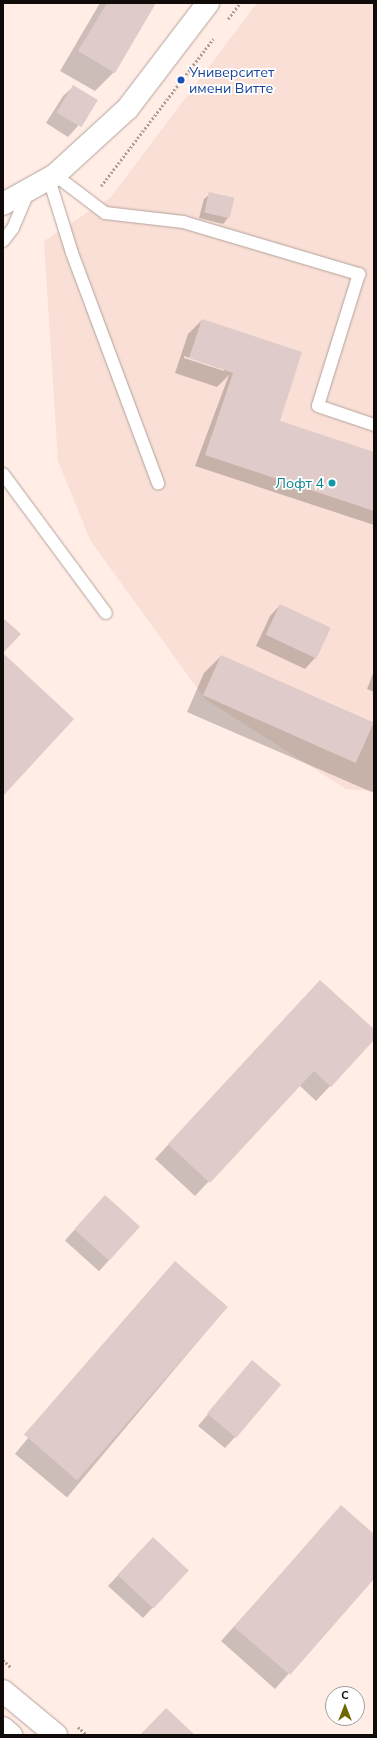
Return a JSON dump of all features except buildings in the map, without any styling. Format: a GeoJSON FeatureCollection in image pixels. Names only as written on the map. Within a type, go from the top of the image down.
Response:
{"type":"FeatureCollection","features":[{"type":"Feature","properties":{"kind":"street"},"geometry":{"type":"LineString","coordinates":[[3,204],[28,192],[52,177],[128,108],[208,3]]}},
{"type":"Feature","properties":{"kind":"street"},"geometry":{"type":"LineString","coordinates":[[3,1691],[56,1735]]}},
{"type":"Feature","properties":{"kind":"street"},"geometry":{"type":"LineString","coordinates":[[3,1728],[11,1735]]}},
{"type":"Feature","properties":{"kind":"lane"},"geometry":{"type":"LineString","coordinates":[[52,177],[105,213],[184,222],[359,274],[318,406],[374,425]]}},
{"type":"Feature","properties":{"kind":"lane"},"geometry":{"type":"LineString","coordinates":[[52,177],[72,253],[158,483]]}},
{"type":"Feature","properties":{"kind":"lane"},"geometry":{"type":"LineString","coordinates":[[3,240],[13,228],[28,192]]}},
{"type":"Feature","properties":{"kind":"lane"},"geometry":{"type":"LineString","coordinates":[[3,474],[106,613]]}},
{"type":"Feature","properties":{"kind":"shaded area"},"geometry":{"type":"Polygon","coordinates":[[[257,3],[374,3],[374,791],[346,789],[205,699],[90,540],[58,461],[44,241],[111,197],[257,3]]]}},
{"type":"Feature","properties":{"kind":"place","name":"Университет имени Витте"},"geometry":{"type":"Point","coordinates":[181,80]}},
{"type":"Feature","properties":{"kind":"place","name":"Лофт 4"},"geometry":{"type":"Point","coordinates":[332,483]}}]}
